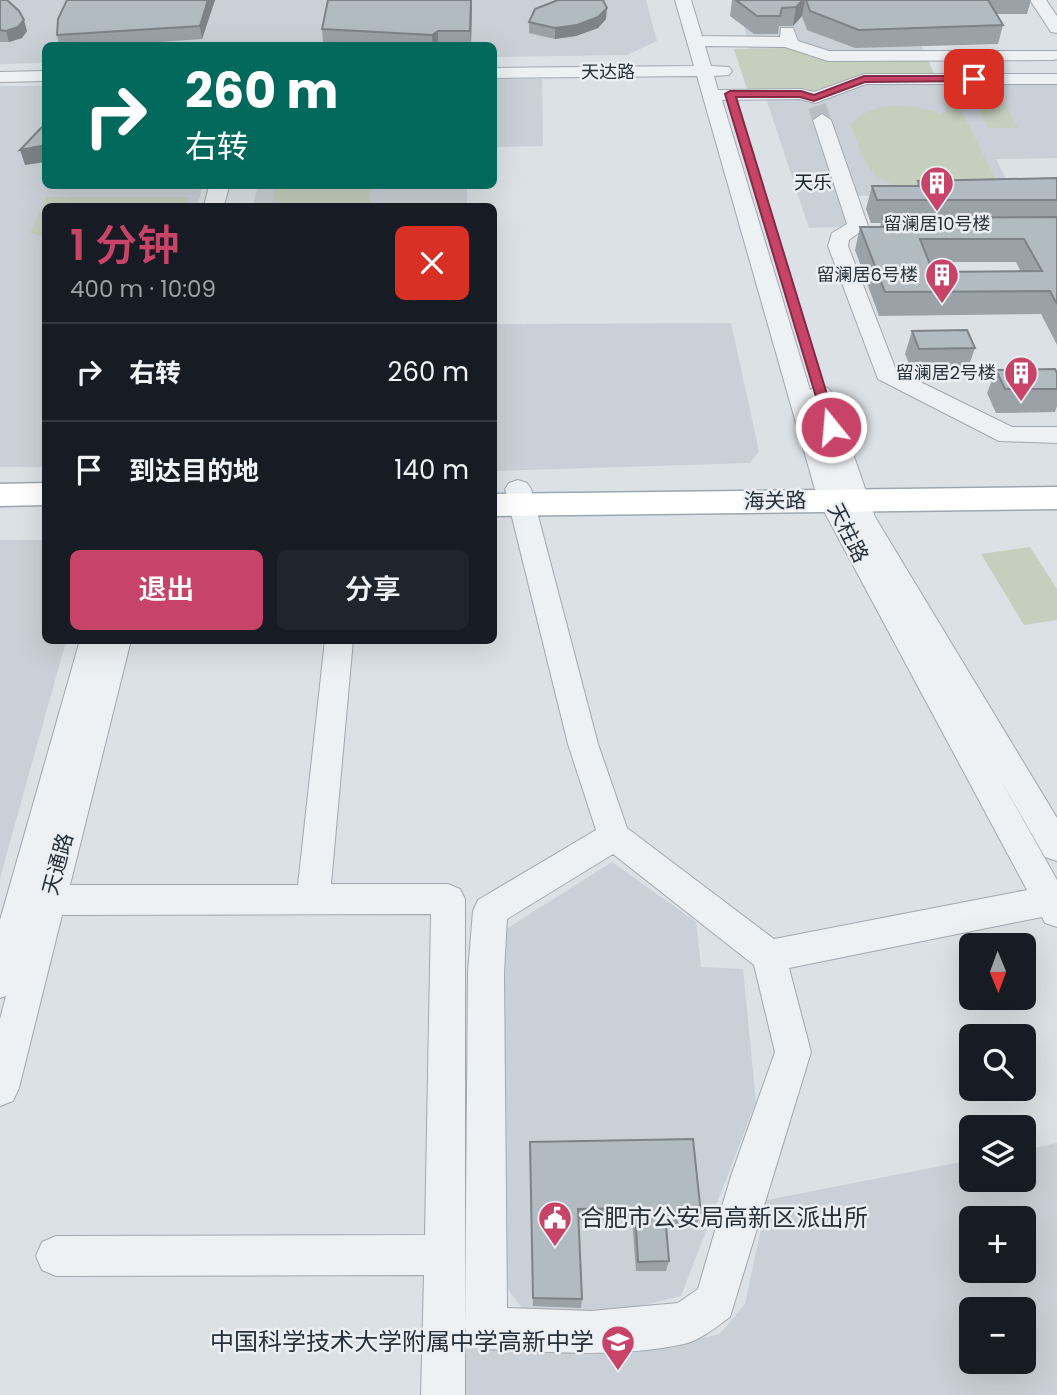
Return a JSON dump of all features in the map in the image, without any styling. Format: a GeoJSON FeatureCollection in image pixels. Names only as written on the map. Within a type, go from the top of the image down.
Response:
{"type":"FeatureCollection","features":[{"type":"Feature","properties":{"kind":"main road","name":"海关路"},"geometry":{"type":"LineString","coordinates":[[507,497],[841,493],[1057,484]]}},
{"type":"Feature","properties":{"kind":"main road","name":"海关路"},"geometry":{"type":"LineString","coordinates":[[841,493],[1057,498]]}},
{"type":"Feature","properties":{"kind":"main road"},"geometry":{"type":"LineString","coordinates":[[0,495],[42,494]]}},
{"type":"Feature","properties":{"kind":"main road"},"geometry":{"type":"LineString","coordinates":[[0,509],[42,509]]}},
{"type":"Feature","properties":{"kind":"street","name":"天柱路"},"geometry":{"type":"LineString","coordinates":[[682,0],[695,41],[713,68],[841,493],[1055,904]]}},
{"type":"Feature","properties":{"kind":"street"},"geometry":{"type":"LineString","coordinates":[[1038,0],[1057,28]]}},
{"type":"Feature","properties":{"kind":"street","name":"天柱路"},"geometry":{"type":"LineString","coordinates":[[704,10],[715,41],[713,68]]}},
{"type":"Feature","properties":{"kind":"street"},"geometry":{"type":"LineString","coordinates":[[695,41],[788,37],[828,56],[1056,55]]}},
{"type":"Feature","properties":{"kind":"street"},"geometry":{"type":"LineString","coordinates":[[828,56],[821,61],[822,66],[853,83]]}},
{"type":"Feature","properties":{"kind":"street","name":"天达路"},"geometry":{"type":"LineString","coordinates":[[497,67],[713,68]]}},
{"type":"Feature","properties":{"kind":"street","name":"天达路"},"geometry":{"type":"LineString","coordinates":[[497,73],[713,68]]}},
{"type":"Feature","properties":{"kind":"street"},"geometry":{"type":"LineString","coordinates":[[0,69],[42,69]]}},
{"type":"Feature","properties":{"kind":"street"},"geometry":{"type":"LineString","coordinates":[[0,76],[42,76]]}},
{"type":"Feature","properties":{"kind":"street"},"geometry":{"type":"LineString","coordinates":[[818,108],[853,83],[864,79],[1057,79]]}},
{"type":"Feature","properties":{"kind":"street"},"geometry":{"type":"LineString","coordinates":[[721,94],[801,94],[818,108],[858,226],[839,237],[838,246],[886,374],[1008,435],[1057,435]]}},
{"type":"Feature","properties":{"kind":"street"},"geometry":{"type":"LineString","coordinates":[[847,232],[873,232]]}},
{"type":"Feature","properties":{"kind":"street","name":"天柱路"},"geometry":{"type":"LineString","coordinates":[[841,493],[862,517],[1057,847]]}},
{"type":"Feature","properties":{"kind":"street"},"geometry":{"type":"LineString","coordinates":[[507,497],[614,836],[769,956],[793,1052],[751,1176],[715,1302],[685,1323],[591,1332],[486,1328],[486,972],[490,911],[614,836]]}},
{"type":"Feature","properties":{"kind":"street","name":"天通路"},"geometry":{"type":"LineString","coordinates":[[0,982],[93,644]]}},
{"type":"Feature","properties":{"kind":"street","name":"天通路"},"geometry":{"type":"LineString","coordinates":[[0,1088],[116,644]]}},
{"type":"Feature","properties":{"kind":"street"},"geometry":{"type":"LineString","coordinates":[[313,901],[339,644]]}},
{"type":"Feature","properties":{"kind":"street"},"geometry":{"type":"LineString","coordinates":[[49,900],[448,899],[443,1395]]}},
{"type":"Feature","properties":{"kind":"street"},"geometry":{"type":"LineString","coordinates":[[769,956],[1055,904]]}},
{"type":"Feature","properties":{"kind":"street"},"geometry":{"type":"LineString","coordinates":[[57,1256],[444,1255]]}},
{"type":"Feature","properties":{"kind":"shaded area"},"geometry":{"type":"Polygon","coordinates":[[[0,0],[646,0],[657,41],[627,55],[497,57],[497,42],[42,42],[42,63],[0,64],[0,0]]]}},
{"type":"Feature","properties":{"kind":"shaded area"},"geometry":{"type":"Polygon","coordinates":[[[905,10],[927,58],[818,58],[785,48],[751,49],[740,14],[905,10]]]}},
{"type":"Feature","properties":{"kind":"shaded area"},"geometry":{"type":"Polygon","coordinates":[[[497,79],[542,79],[543,146],[497,147],[497,79]]]}},
{"type":"Feature","properties":{"kind":"shaded area"},"geometry":{"type":"Polygon","coordinates":[[[1057,83],[1057,158],[996,159],[1009,185],[1004,193],[854,196],[866,226],[809,228],[765,95],[838,95],[867,84],[1057,83]]]}},
{"type":"Feature","properties":{"kind":"shaded area"},"geometry":{"type":"Polygon","coordinates":[[[0,86],[42,86],[42,189],[202,189],[198,203],[42,203],[42,467],[0,467],[0,86]]]}},
{"type":"Feature","properties":{"kind":"shaded area"},"geometry":{"type":"Polygon","coordinates":[[[257,189],[467,189],[467,203],[254,203],[257,189]]]}},
{"type":"Feature","properties":{"kind":"shaded area"},"geometry":{"type":"Polygon","coordinates":[[[731,323],[759,451],[750,463],[497,471],[497,324],[731,323]]]}},
{"type":"Feature","properties":{"kind":"shaded area"},"geometry":{"type":"Polygon","coordinates":[[[0,540],[42,540],[42,644],[65,644],[0,878],[0,540]]]}},
{"type":"Feature","properties":{"kind":"shaded area"},"geometry":{"type":"Polygon","coordinates":[[[612,862],[696,922],[701,967],[743,969],[756,1102],[681,1296],[581,1321],[533,1322],[500,1279],[506,929],[612,862]]]}},
{"type":"Feature","properties":{"kind":"shaded area"},"geometry":{"type":"Polygon","coordinates":[[[1057,1143],[1057,1395],[462,1395],[463,1349],[689,1341],[720,1334],[745,1304],[767,1200],[959,1162],[959,1192],[1036,1192],[1036,1147],[1057,1143]]]}},
{"type":"Feature","properties":{"kind":"green space"},"geometry":{"type":"Polygon","coordinates":[[[785,48],[818,58],[927,58],[939,84],[860,85],[838,95],[765,95],[748,92],[734,49],[785,48]]]}},
{"type":"Feature","properties":{"kind":"green space"},"geometry":{"type":"Polygon","coordinates":[[[1003,100],[1018,128],[988,128],[974,101],[1003,100]]]}},
{"type":"Feature","properties":{"kind":"green space"},"geometry":{"type":"Polygon","coordinates":[[[957,101],[997,183],[903,187],[873,173],[863,157],[851,125],[859,117],[881,107],[893,106],[918,108],[941,114],[947,111],[944,102],[957,101]]]}},
{"type":"Feature","properties":{"kind":"green space"},"geometry":{"type":"Polygon","coordinates":[[[275,189],[370,189],[369,203],[272,203],[275,189]]]}},
{"type":"Feature","properties":{"kind":"green space"},"geometry":{"type":"Polygon","coordinates":[[[46,197],[189,197],[187,203],[43,203],[46,197]]]}},
{"type":"Feature","properties":{"kind":"green space"},"geometry":{"type":"Polygon","coordinates":[[[42,206],[42,236],[30,233],[42,206]]]}},
{"type":"Feature","properties":{"kind":"green space"},"geometry":{"type":"Polygon","coordinates":[[[1030,547],[1057,589],[1057,620],[1024,625],[981,554],[1030,547]]]}},
{"type":"Feature","properties":{"kind":"building"},"geometry":{"type":"Polygon","coordinates":[[[0,0],[7,0],[19,11],[24,20],[18,27],[0,30],[0,0]]]}},
{"type":"Feature","properties":{"kind":"building"},"geometry":{"type":"Polygon","coordinates":[[[67,0],[208,0],[200,26],[57,35],[58,19],[67,0]]]}},
{"type":"Feature","properties":{"kind":"building"},"geometry":{"type":"Polygon","coordinates":[[[328,0],[471,0],[470,31],[438,31],[432,35],[322,29],[328,0]]]}},
{"type":"Feature","properties":{"kind":"building"},"geometry":{"type":"Polygon","coordinates":[[[558,0],[603,0],[607,8],[598,17],[577,25],[555,28],[529,22],[535,9],[558,0]]]}},
{"type":"Feature","properties":{"kind":"building"},"geometry":{"type":"Polygon","coordinates":[[[736,0],[803,0],[796,7],[782,8],[780,16],[757,16],[736,0]]]}},
{"type":"Feature","properties":{"kind":"building"},"geometry":{"type":"Polygon","coordinates":[[[806,0],[988,0],[1003,25],[859,30],[810,11],[806,0]]]}},
{"type":"Feature","properties":{"kind":"building"},"geometry":{"type":"Polygon","coordinates":[[[42,127],[42,146],[20,150],[42,127]]]}},
{"type":"Feature","properties":{"kind":"building"},"geometry":{"type":"Polygon","coordinates":[[[1057,178],[1057,200],[877,200],[872,186],[920,186],[918,181],[1057,178]]]}},
{"type":"Feature","properties":{"kind":"building"},"geometry":{"type":"Polygon","coordinates":[[[1057,217],[1057,304],[1050,291],[885,292],[860,227],[886,227],[883,218],[1057,217]],[[920,239],[933,272],[1042,271],[1024,239],[920,239]]]}},
{"type":"Feature","properties":{"kind":"building"},"geometry":{"type":"Polygon","coordinates":[[[967,330],[975,348],[919,349],[912,331],[967,330]]]}},
{"type":"Feature","properties":{"kind":"building"},"geometry":{"type":"Polygon","coordinates":[[[1055,369],[1057,389],[1005,389],[996,370],[1055,369]]]}},
{"type":"Feature","properties":{"kind":"building","name":"合肥市公安局高新区派出所"},"geometry":{"type":"Polygon","coordinates":[[[693,1139],[701,1214],[665,1214],[669,1261],[638,1262],[635,1208],[578,1209],[582,1299],[533,1298],[530,1142],[693,1139]]]}},
{"type":"Feature","properties":{"kind":"tunnel"},"geometry":{"type":"LineString","coordinates":[[817,106],[822,120]]}},
{"type":"Feature","properties":{"kind":"place","name":"留澜居10号楼"},"geometry":{"type":"Point","coordinates":[937,213]}},
{"type":"Feature","properties":{"kind":"place","name":"留澜居6号楼"},"geometry":{"type":"Point","coordinates":[942,305]}},
{"type":"Feature","properties":{"kind":"place","name":"留澜居2号楼"},"geometry":{"type":"Point","coordinates":[1021,403]}},
{"type":"Feature","properties":{"kind":"place","name":"合肥市公安局高新区派出所"},"geometry":{"type":"Point","coordinates":[555,1248]}},
{"type":"Feature","properties":{"kind":"place","name":"中国科学技术大学附属中学高新中学"},"geometry":{"type":"Point","coordinates":[618,1372]}},
{"type":"Feature","properties":{"kind":"district","name":"天乐"},"geometry":{"type":"Point","coordinates":[813,182]}},
{"type":"Feature","properties":{"kind":"route"},"geometry":{"type":"LineString","coordinates":[[831,427],[730,94],[801,94],[814,98],[864,79],[974,79]]}}]}
